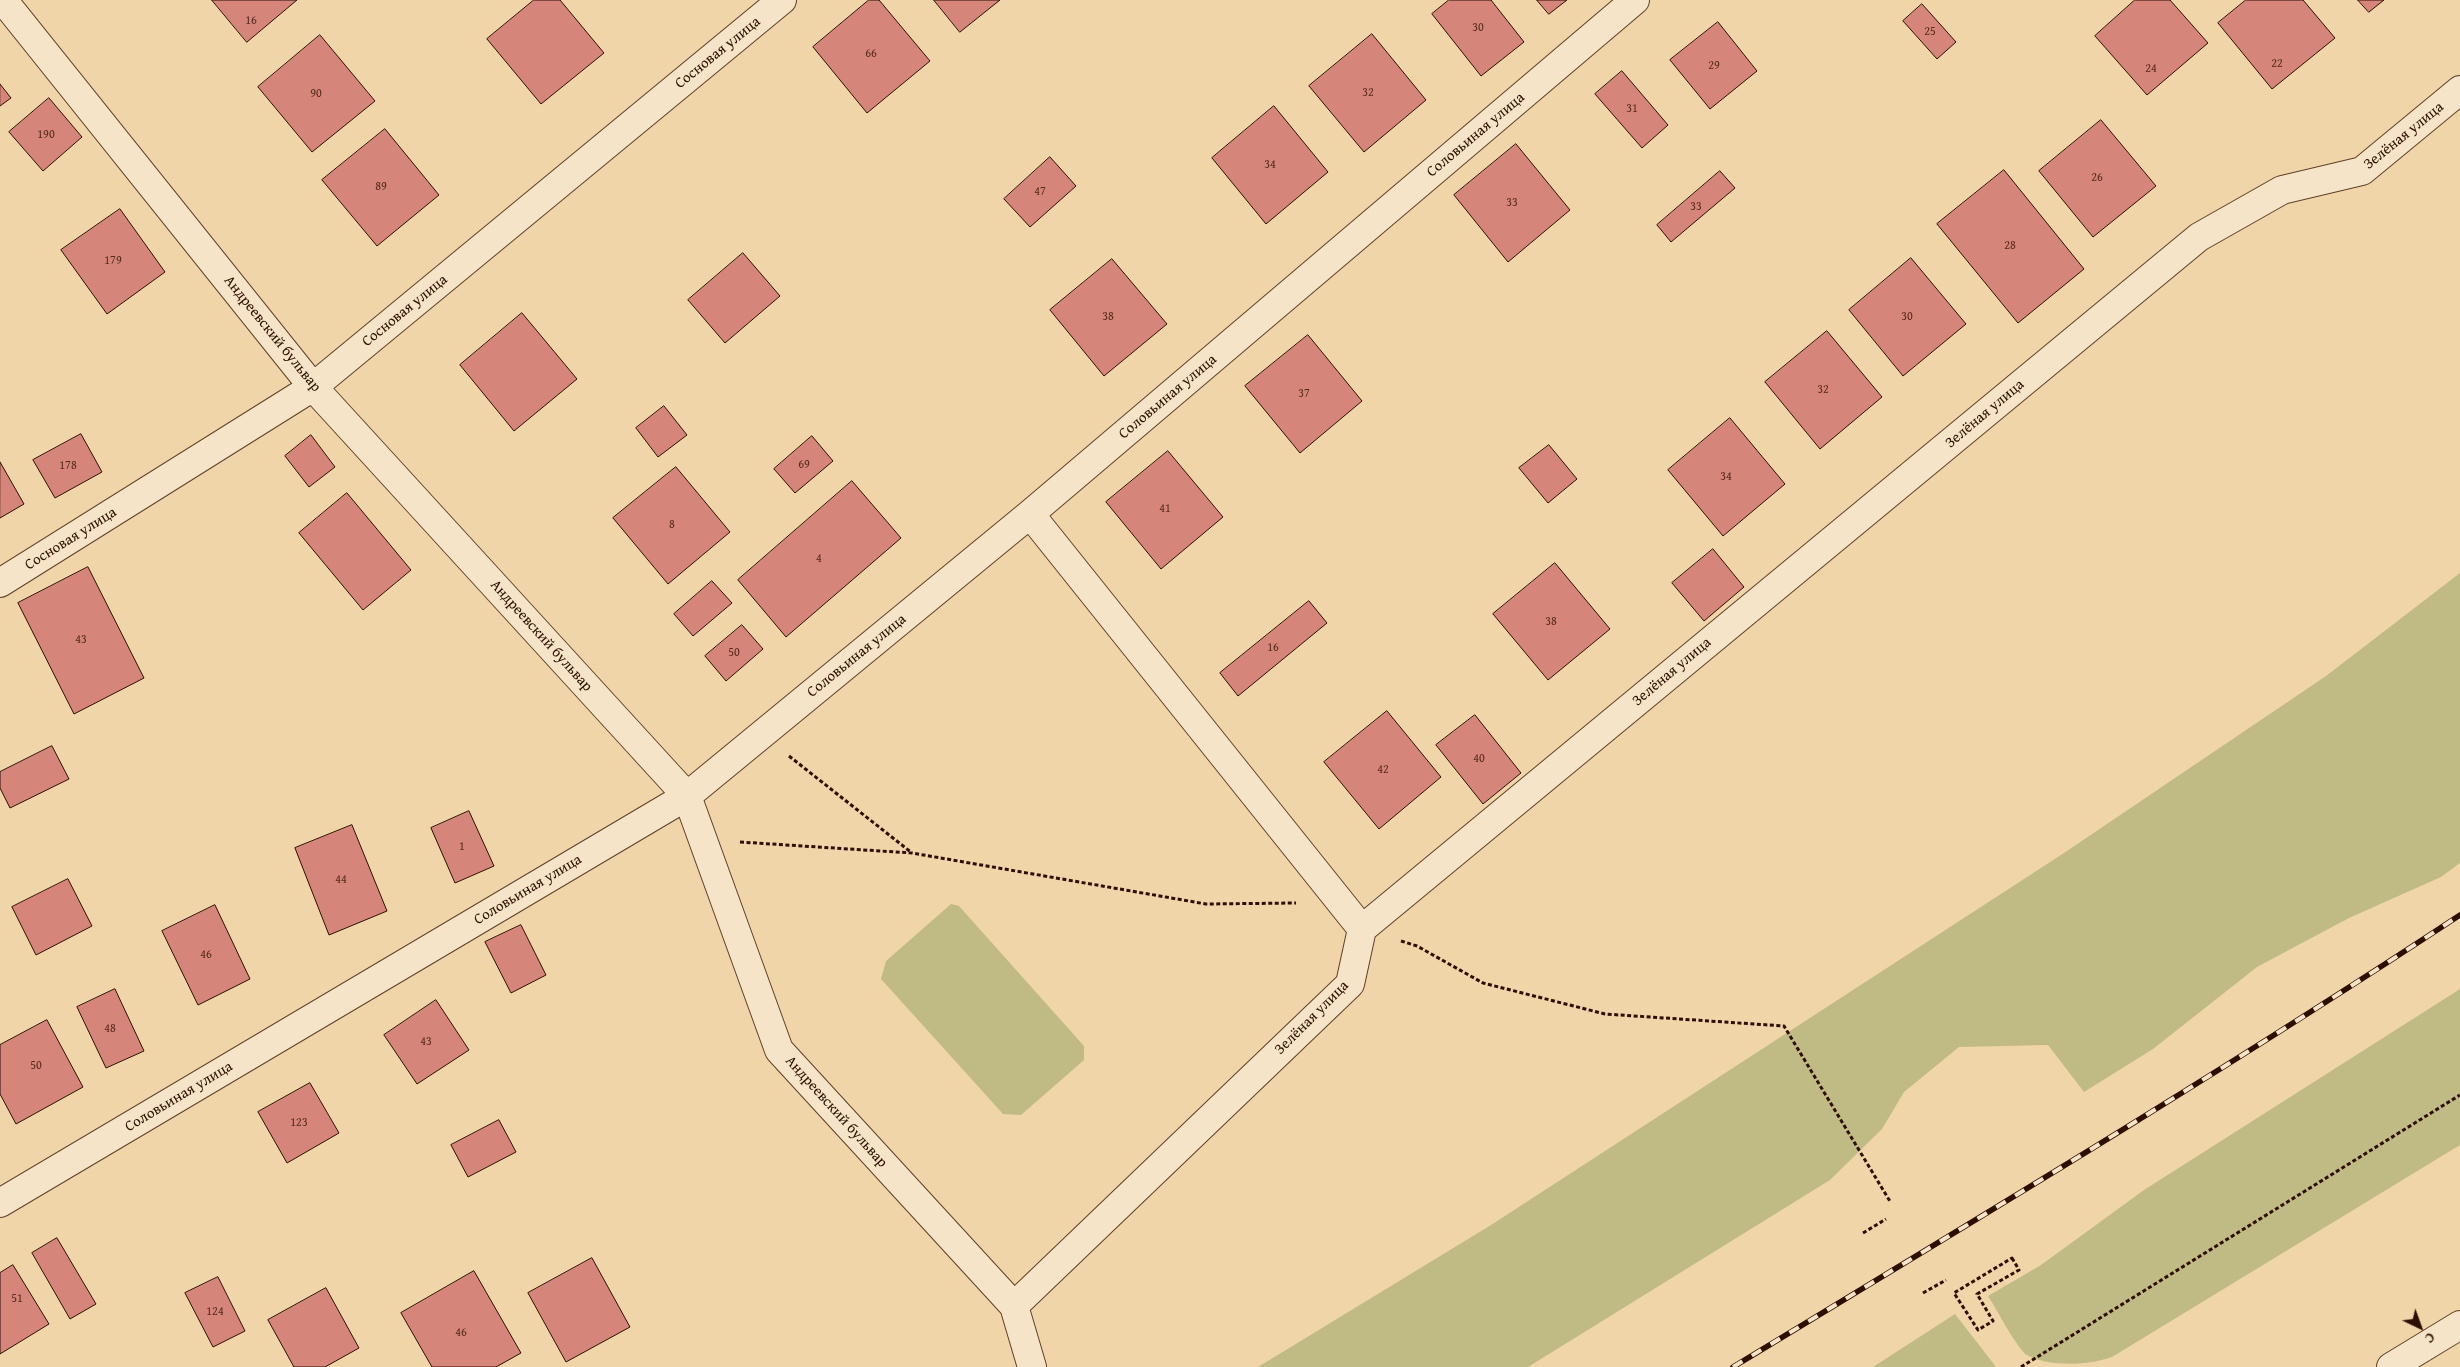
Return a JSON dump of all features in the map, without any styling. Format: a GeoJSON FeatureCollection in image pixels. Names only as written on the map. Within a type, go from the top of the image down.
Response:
{"type":"FeatureCollection","features":[{"type":"Feature","properties":{"kind":"street","name":"Андреевский бульвар"},"geometry":{"type":"LineString","coordinates":[[3,0],[313,387],[687,796],[780,1050],[1014,1306]]}},
{"type":"Feature","properties":{"kind":"street","name":"Сосновая улица"},"geometry":{"type":"LineString","coordinates":[[0,583],[313,387],[782,0]]}},
{"type":"Feature","properties":{"kind":"street","name":"Соловьиная улица"},"geometry":{"type":"LineString","coordinates":[[0,1203],[687,796],[1030,514],[1635,0]]}},
{"type":"Feature","properties":{"kind":"street","name":"Зелёная улица"},"geometry":{"type":"LineString","coordinates":[[1014,1306],[1350,984],[1362,929],[2199,238],[2282,190],[2362,171],[2460,90]]}},
{"type":"Feature","properties":{"kind":"street"},"geometry":{"type":"LineString","coordinates":[[1030,514],[1362,929]]}},
{"type":"Feature","properties":{"kind":"street"},"geometry":{"type":"LineString","coordinates":[[1014,1306],[1032,1367]]}},
{"type":"Feature","properties":{"kind":"street"},"geometry":{"type":"LineString","coordinates":[[2391,1367],[2460,1325]]}},
{"type":"Feature","properties":{"kind":"path"},"geometry":{"type":"LineString","coordinates":[[761,734],[912,853]]}},
{"type":"Feature","properties":{"kind":"path"},"geometry":{"type":"LineString","coordinates":[[703,839],[912,853],[1206,904],[1306,903]]}},
{"type":"Feature","properties":{"kind":"path"},"geometry":{"type":"LineString","coordinates":[[1362,929],[1416,946],[1483,983],[1605,1014],[1784,1026],[1892,1203]]}},
{"type":"Feature","properties":{"kind":"path"},"geometry":{"type":"LineString","coordinates":[[2021,1367],[2460,1095]]}},
{"type":"Feature","properties":{"kind":"path"},"geometry":{"type":"LineString","coordinates":[[1863,1233],[1886,1219]]}},
{"type":"Feature","properties":{"kind":"path"},"geometry":{"type":"LineString","coordinates":[[2012,1258],[2019,1270],[1977,1294],[1993,1321],[1978,1330],[1954,1294],[2012,1258]]}},
{"type":"Feature","properties":{"kind":"path"},"geometry":{"type":"LineString","coordinates":[[1923,1293],[1946,1280]]}},
{"type":"Feature","properties":{"kind":"shaded area"},"geometry":{"type":"Polygon","coordinates":[[[2460,573],[2460,863],[2441,877],[2349,918],[2257,967],[2153,1049],[2084,1092],[2048,1045],[1959,1047],[1904,1092],[1882,1129],[1830,1180],[1528,1367],[1258,1367],[1491,1225],[2064,853],[2326,676],[2460,573]]]}},
{"type":"Feature","properties":{"kind":"shaded area"},"geometry":{"type":"Polygon","coordinates":[[[951,904],[959,906],[1084,1046],[1084,1060],[1021,1115],[1003,1114],[881,979],[886,961],[951,904]]]}},
{"type":"Feature","properties":{"kind":"shaded area"},"geometry":{"type":"Polygon","coordinates":[[[2460,989],[2460,1145],[2112,1357],[2091,1362],[2055,1363],[2034,1358],[2025,1354],[2020,1348],[1988,1296],[2041,1265],[2144,1190],[2460,989]]]}},
{"type":"Feature","properties":{"kind":"shaded area"},"geometry":{"type":"Polygon","coordinates":[[[1955,1314],[1996,1367],[1873,1367],[1955,1314]]]}},
{"type":"Feature","properties":{"kind":"building"},"geometry":{"type":"Polygon","coordinates":[[[212,0],[297,0],[247,42],[212,0]]]}},
{"type":"Feature","properties":{"kind":"building"},"geometry":{"type":"Polygon","coordinates":[[[534,0],[560,0],[604,53],[541,104],[487,39],[534,0]]]}},
{"type":"Feature","properties":{"kind":"building"},"geometry":{"type":"Polygon","coordinates":[[[869,0],[879,0],[930,61],[867,113],[813,47],[869,0]]]}},
{"type":"Feature","properties":{"kind":"building"},"geometry":{"type":"Polygon","coordinates":[[[934,0],[1000,0],[960,32],[934,0]]]}},
{"type":"Feature","properties":{"kind":"building"},"geometry":{"type":"Polygon","coordinates":[[[1449,0],[1491,0],[1524,42],[1481,76],[1432,14],[1449,0]]]}},
{"type":"Feature","properties":{"kind":"building"},"geometry":{"type":"Polygon","coordinates":[[[1537,0],[1567,0],[1549,14],[1537,0]]]}},
{"type":"Feature","properties":{"kind":"building"},"geometry":{"type":"Polygon","coordinates":[[[2135,0],[2170,0],[2208,43],[2147,95],[2095,36],[2135,0]]]}},
{"type":"Feature","properties":{"kind":"building"},"geometry":{"type":"Polygon","coordinates":[[[2246,0],[2303,0],[2335,38],[2272,89],[2218,23],[2246,0]]]}},
{"type":"Feature","properties":{"kind":"building"},"geometry":{"type":"Polygon","coordinates":[[[2358,0],[2384,0],[2369,12],[2358,0]]]}},
{"type":"Feature","properties":{"kind":"building"},"geometry":{"type":"Polygon","coordinates":[[[1922,4],[1956,42],[1937,59],[1903,21],[1922,4]]]}},
{"type":"Feature","properties":{"kind":"building"},"geometry":{"type":"Polygon","coordinates":[[[1718,22],[1757,71],[1710,109],[1670,60],[1718,22]]]}},
{"type":"Feature","properties":{"kind":"building"},"geometry":{"type":"Polygon","coordinates":[[[1372,34],[1426,100],[1364,152],[1309,86],[1372,34]]]}},
{"type":"Feature","properties":{"kind":"building"},"geometry":{"type":"Polygon","coordinates":[[[320,35],[375,101],[312,152],[258,87],[320,35]]]}},
{"type":"Feature","properties":{"kind":"building"},"geometry":{"type":"Polygon","coordinates":[[[1622,71],[1668,125],[1642,148],[1595,94],[1622,71]]]}},
{"type":"Feature","properties":{"kind":"building"},"geometry":{"type":"Polygon","coordinates":[[[0,84],[11,98],[0,106],[0,84]]]}},
{"type":"Feature","properties":{"kind":"building"},"geometry":{"type":"Polygon","coordinates":[[[49,98],[82,137],[43,171],[9,132],[49,98]]]}},
{"type":"Feature","properties":{"kind":"building"},"geometry":{"type":"Polygon","coordinates":[[[1274,106],[1328,172],[1266,224],[1212,158],[1274,106]]]}},
{"type":"Feature","properties":{"kind":"building"},"geometry":{"type":"Polygon","coordinates":[[[2101,120],[2156,186],[2093,237],[2039,171],[2101,120]]]}},
{"type":"Feature","properties":{"kind":"building"},"geometry":{"type":"Polygon","coordinates":[[[385,129],[439,195],[377,246],[322,180],[385,129]]]}},
{"type":"Feature","properties":{"kind":"building"},"geometry":{"type":"Polygon","coordinates":[[[1516,144],[1570,210],[1508,262],[1454,195],[1516,144]]]}},
{"type":"Feature","properties":{"kind":"building"},"geometry":{"type":"Polygon","coordinates":[[[1050,157],[1076,186],[1030,227],[1004,199],[1050,157]]]}},
{"type":"Feature","properties":{"kind":"building"},"geometry":{"type":"Polygon","coordinates":[[[2004,170],[2084,269],[2018,323],[1937,224],[2004,170]]]}},
{"type":"Feature","properties":{"kind":"building"},"geometry":{"type":"Polygon","coordinates":[[[1720,171],[1735,188],[1671,242],[1657,225],[1720,171]]]}},
{"type":"Feature","properties":{"kind":"building"},"geometry":{"type":"Polygon","coordinates":[[[120,209],[165,272],[107,314],[61,250],[120,209]]]}},
{"type":"Feature","properties":{"kind":"building"},"geometry":{"type":"Polygon","coordinates":[[[743,253],[780,296],[725,343],[688,300],[743,253]]]}},
{"type":"Feature","properties":{"kind":"building"},"geometry":{"type":"Polygon","coordinates":[[[1911,258],[1966,324],[1903,376],[1849,310],[1911,258]]]}},
{"type":"Feature","properties":{"kind":"building"},"geometry":{"type":"Polygon","coordinates":[[[1112,259],[1167,324],[1104,376],[1050,310],[1112,259]]]}},
{"type":"Feature","properties":{"kind":"building"},"geometry":{"type":"Polygon","coordinates":[[[522,313],[577,379],[514,431],[460,365],[522,313]]]}},
{"type":"Feature","properties":{"kind":"building"},"geometry":{"type":"Polygon","coordinates":[[[1827,331],[1882,397],[1820,449],[1765,382],[1827,331]]]}},
{"type":"Feature","properties":{"kind":"building"},"geometry":{"type":"Polygon","coordinates":[[[1308,335],[1362,401],[1300,453],[1245,386],[1308,335]]]}},
{"type":"Feature","properties":{"kind":"building"},"geometry":{"type":"Polygon","coordinates":[[[664,406],[687,435],[658,457],[636,428],[664,406]]]}},
{"type":"Feature","properties":{"kind":"building"},"geometry":{"type":"Polygon","coordinates":[[[1730,418],[1785,484],[1723,536],[1668,470],[1730,418]]]}},
{"type":"Feature","properties":{"kind":"building"},"geometry":{"type":"Polygon","coordinates":[[[81,434],[102,472],[55,498],[33,460],[81,434]]]}},
{"type":"Feature","properties":{"kind":"building"},"geometry":{"type":"Polygon","coordinates":[[[311,435],[335,467],[309,487],[285,456],[311,435]]]}},
{"type":"Feature","properties":{"kind":"building"},"geometry":{"type":"Polygon","coordinates":[[[812,436],[833,461],[795,493],[774,469],[812,436]]]}},
{"type":"Feature","properties":{"kind":"building"},"geometry":{"type":"Polygon","coordinates":[[[1549,445],[1577,479],[1548,503],[1519,468],[1549,445]]]}},
{"type":"Feature","properties":{"kind":"building"},"geometry":{"type":"Polygon","coordinates":[[[1168,451],[1223,517],[1161,569],[1106,502],[1168,451]]]}},
{"type":"Feature","properties":{"kind":"building"},"geometry":{"type":"Polygon","coordinates":[[[0,462],[24,504],[0,518],[0,462]]]}},
{"type":"Feature","properties":{"kind":"building"},"geometry":{"type":"Polygon","coordinates":[[[676,467],[730,532],[668,584],[613,518],[676,467]]]}},
{"type":"Feature","properties":{"kind":"building"},"geometry":{"type":"Polygon","coordinates":[[[852,481],[901,538],[786,637],[738,580],[852,481]]]}},
{"type":"Feature","properties":{"kind":"building"},"geometry":{"type":"Polygon","coordinates":[[[347,493],[411,570],[363,610],[299,533],[347,493]]]}},
{"type":"Feature","properties":{"kind":"building"},"geometry":{"type":"Polygon","coordinates":[[[1713,549],[1744,587],[1704,621],[1672,583],[1713,549]]]}},
{"type":"Feature","properties":{"kind":"building"},"geometry":{"type":"Polygon","coordinates":[[[1555,563],[1610,629],[1548,680],[1493,614],[1555,563]]]}},
{"type":"Feature","properties":{"kind":"building"},"geometry":{"type":"Polygon","coordinates":[[[88,567],[144,678],[74,714],[18,603],[88,567]]]}},
{"type":"Feature","properties":{"kind":"building"},"geometry":{"type":"Polygon","coordinates":[[[712,581],[732,603],[693,636],[674,614],[712,581]]]}},
{"type":"Feature","properties":{"kind":"building"},"geometry":{"type":"Polygon","coordinates":[[[1309,601],[1327,623],[1238,696],[1220,673],[1309,601]]]}},
{"type":"Feature","properties":{"kind":"building"},"geometry":{"type":"Polygon","coordinates":[[[742,625],[763,649],[726,681],[705,656],[742,625]]]}},
{"type":"Feature","properties":{"kind":"building"},"geometry":{"type":"Polygon","coordinates":[[[1387,711],[1441,777],[1379,829],[1324,762],[1387,711]]]}},
{"type":"Feature","properties":{"kind":"building"},"geometry":{"type":"Polygon","coordinates":[[[1475,715],[1521,773],[1483,804],[1436,745],[1475,715]]]}},
{"type":"Feature","properties":{"kind":"building"},"geometry":{"type":"Polygon","coordinates":[[[52,746],[69,779],[10,808],[0,788],[0,772],[52,746]]]}},
{"type":"Feature","properties":{"kind":"building"},"geometry":{"type":"Polygon","coordinates":[[[469,811],[494,866],[455,883],[431,828],[469,811]]]}},
{"type":"Feature","properties":{"kind":"building"},"geometry":{"type":"Polygon","coordinates":[[[352,825],[387,911],[329,935],[295,848],[352,825]]]}},
{"type":"Feature","properties":{"kind":"building"},"geometry":{"type":"Polygon","coordinates":[[[68,879],[92,926],[36,955],[12,907],[68,879]]]}},
{"type":"Feature","properties":{"kind":"building"},"geometry":{"type":"Polygon","coordinates":[[[215,905],[250,979],[198,1005],[162,931],[215,905]]]}},
{"type":"Feature","properties":{"kind":"building"},"geometry":{"type":"Polygon","coordinates":[[[521,925],[546,975],[511,993],[485,942],[521,925]]]}},
{"type":"Feature","properties":{"kind":"building"},"geometry":{"type":"Polygon","coordinates":[[[115,989],[144,1051],[106,1068],[77,1007],[115,989]]]}},
{"type":"Feature","properties":{"kind":"building"},"geometry":{"type":"Polygon","coordinates":[[[436,1000],[469,1050],[417,1084],[384,1035],[436,1000]]]}},
{"type":"Feature","properties":{"kind":"building"},"geometry":{"type":"Polygon","coordinates":[[[47,1020],[83,1087],[16,1124],[0,1094],[0,1045],[47,1020]]]}},
{"type":"Feature","properties":{"kind":"building"},"geometry":{"type":"Polygon","coordinates":[[[310,1083],[339,1133],[287,1163],[258,1112],[310,1083]]]}},
{"type":"Feature","properties":{"kind":"building"},"geometry":{"type":"Polygon","coordinates":[[[499,1120],[516,1152],[468,1177],[451,1145],[499,1120]]]}},
{"type":"Feature","properties":{"kind":"building"},"geometry":{"type":"Polygon","coordinates":[[[57,1238],[96,1304],[70,1319],[32,1253],[57,1238]]]}},
{"type":"Feature","properties":{"kind":"building"},"geometry":{"type":"Polygon","coordinates":[[[592,1258],[630,1327],[566,1362],[528,1293],[592,1258]]]}},
{"type":"Feature","properties":{"kind":"building"},"geometry":{"type":"Polygon","coordinates":[[[13,1265],[49,1324],[0,1354],[0,1273],[13,1265]]]}},
{"type":"Feature","properties":{"kind":"building"},"geometry":{"type":"Polygon","coordinates":[[[474,1271],[521,1353],[496,1367],[432,1367],[401,1313],[474,1271]]]}},
{"type":"Feature","properties":{"kind":"building"},"geometry":{"type":"Polygon","coordinates":[[[218,1277],[245,1331],[213,1347],[185,1293],[218,1277]]]}},
{"type":"Feature","properties":{"kind":"building"},"geometry":{"type":"Polygon","coordinates":[[[326,1288],[359,1348],[325,1367],[294,1367],[268,1320],[326,1288]]]}},
{"type":"Feature","properties":{"kind":"railway"},"geometry":{"type":"LineString","coordinates":[[1733,1367],[2190,1088],[2460,915]]}}]}
